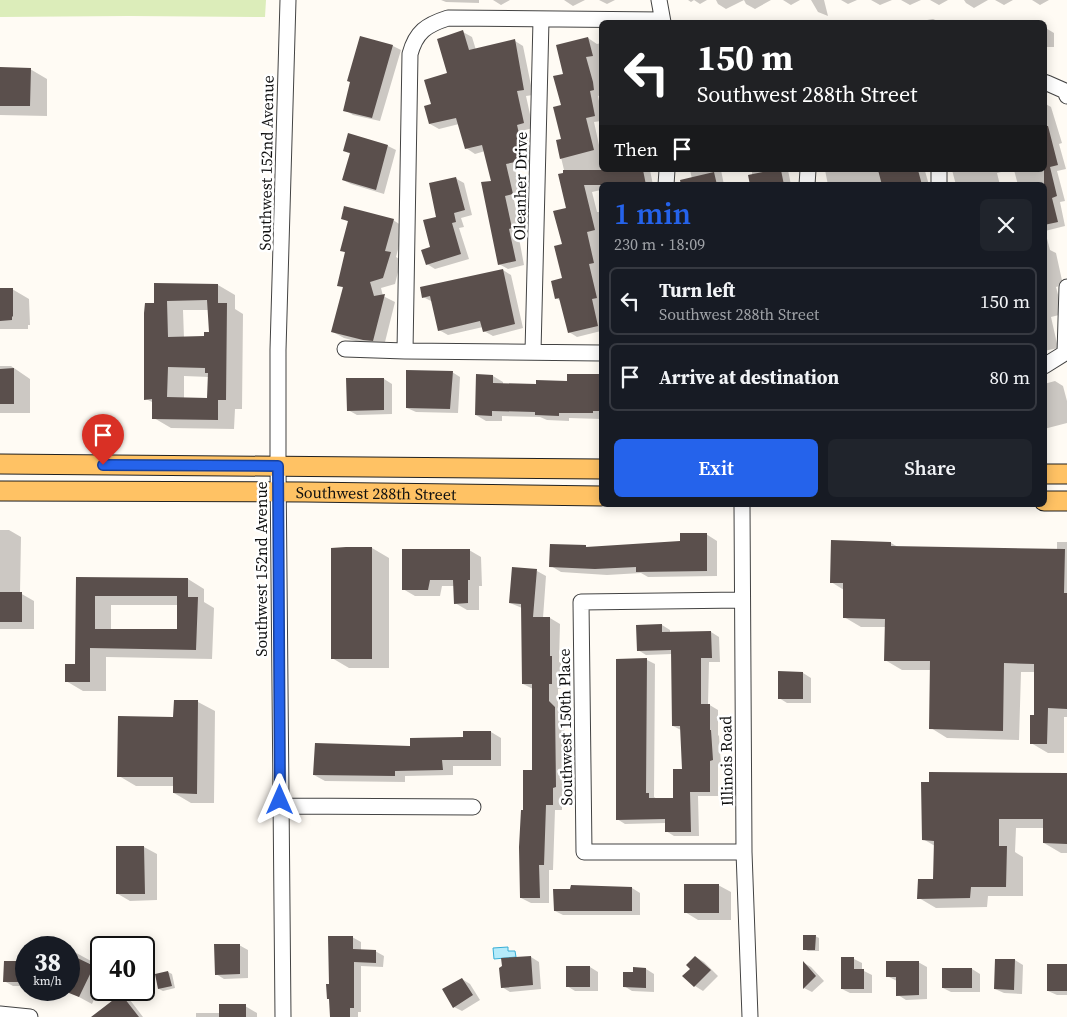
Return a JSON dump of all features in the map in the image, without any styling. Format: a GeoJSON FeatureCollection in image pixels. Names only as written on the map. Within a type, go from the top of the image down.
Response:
{"type":"FeatureCollection","features":[{"type":"Feature","properties":{"kind":"main road","name":"Southwest 288th Street"},"geometry":{"type":"LineString","coordinates":[[0,464],[599,469]]}},
{"type":"Feature","properties":{"kind":"main road"},"geometry":{"type":"LineString","coordinates":[[26,464],[26,491]]}},
{"type":"Feature","properties":{"kind":"main road"},"geometry":{"type":"LineString","coordinates":[[1047,474],[1067,474]]}},
{"type":"Feature","properties":{"kind":"main road","name":"Southwest 288th Street"},"geometry":{"type":"LineString","coordinates":[[0,491],[599,496]]}},
{"type":"Feature","properties":{"kind":"main road"},"geometry":{"type":"LineString","coordinates":[[1047,501],[1067,501]]}},
{"type":"Feature","properties":{"kind":"street","name":"Southwest 152nd Avenue"},"geometry":{"type":"LineString","coordinates":[[283,1017],[278,350],[288,0]]}},
{"type":"Feature","properties":{"kind":"street"},"geometry":{"type":"LineString","coordinates":[[659,0],[663,20]]}},
{"type":"Feature","properties":{"kind":"street"},"geometry":{"type":"LineString","coordinates":[[405,351],[410,54],[414,42],[422,31],[433,23],[448,18],[599,20]]}},
{"type":"Feature","properties":{"kind":"street","name":"Oleanher Drive"},"geometry":{"type":"LineString","coordinates":[[533,352],[541,20]]}},
{"type":"Feature","properties":{"kind":"street"},"geometry":{"type":"LineString","coordinates":[[1047,82],[1065,91],[1067,96]]}},
{"type":"Feature","properties":{"kind":"street"},"geometry":{"type":"LineString","coordinates":[[1047,364],[1065,353],[1067,287]]}},
{"type":"Feature","properties":{"kind":"street"},"geometry":{"type":"LineString","coordinates":[[345,349],[599,353]]}},
{"type":"Feature","properties":{"kind":"street","name":"Illinois Road"},"geometry":{"type":"LineString","coordinates":[[742,507],[744,852],[750,1017]]}},
{"type":"Feature","properties":{"kind":"street","name":"Southwest 150th Place"},"geometry":{"type":"LineString","coordinates":[[742,600],[581,602],[584,852],[744,852]]}},
{"type":"Feature","properties":{"kind":"street"},"geometry":{"type":"LineString","coordinates":[[280,806],[473,807]]}},
{"type":"Feature","properties":{"kind":"street"},"geometry":{"type":"LineString","coordinates":[[0,1014],[30,1017]]}},
{"type":"Feature","properties":{"kind":"green space"},"geometry":{"type":"Polygon","coordinates":[[[0,0],[266,0],[265,17],[0,17],[0,0]]]}},
{"type":"Feature","properties":{"kind":"water"},"geometry":{"type":"Polygon","coordinates":[[[508,947],[508,951],[515,951],[516,957],[494,959],[493,948],[508,947]]]}},
{"type":"Feature","properties":{"kind":"building"},"geometry":{"type":"Polygon","coordinates":[[[463,30],[469,50],[515,39],[524,90],[517,91],[524,123],[517,125],[525,160],[506,164],[513,194],[505,196],[512,228],[509,229],[516,261],[498,265],[481,182],[491,181],[482,145],[465,149],[456,118],[429,124],[424,106],[431,104],[424,80],[447,73],[437,39],[463,30]]]}},
{"type":"Feature","properties":{"kind":"building"},"geometry":{"type":"Polygon","coordinates":[[[360,36],[393,45],[372,118],[343,111],[350,82],[347,81],[360,36]]]}},
{"type":"Feature","properties":{"kind":"building"},"geometry":{"type":"Polygon","coordinates":[[[588,37],[593,56],[586,57],[593,82],[594,90],[590,91],[595,116],[586,118],[594,150],[560,159],[556,140],[561,139],[553,107],[561,105],[553,76],[563,74],[556,45],[588,37]]]}},
{"type":"Feature","properties":{"kind":"building"},"geometry":{"type":"Polygon","coordinates":[[[0,67],[31,68],[30,106],[0,106],[0,67]]]}},
{"type":"Feature","properties":{"kind":"building"},"geometry":{"type":"Polygon","coordinates":[[[1048,126],[1058,165],[1050,167],[1057,196],[1052,198],[1058,222],[1047,224],[1047,182],[1044,182],[1044,172],[1047,172],[1048,126]]]}},
{"type":"Feature","properties":{"kind":"building"},"geometry":{"type":"Polygon","coordinates":[[[348,133],[388,145],[376,190],[342,180],[350,153],[343,151],[348,133]]]}},
{"type":"Feature","properties":{"kind":"building"},"geometry":{"type":"Polygon","coordinates":[[[563,170],[643,172],[645,182],[599,182],[599,185],[584,185],[595,230],[587,232],[594,263],[589,264],[597,298],[592,299],[598,326],[568,333],[559,298],[555,299],[551,281],[562,278],[554,246],[562,244],[553,211],[566,208],[558,174],[563,173],[563,170]]]}},
{"type":"Feature","properties":{"kind":"building"},"geometry":{"type":"Polygon","coordinates":[[[714,172],[716,182],[680,182],[680,180],[714,172]]]}},
{"type":"Feature","properties":{"kind":"building"},"geometry":{"type":"Polygon","coordinates":[[[763,172],[781,172],[783,182],[749,182],[748,175],[763,172]]]}},
{"type":"Feature","properties":{"kind":"building"},"geometry":{"type":"Polygon","coordinates":[[[879,172],[919,172],[921,182],[881,182],[879,172]]]}},
{"type":"Feature","properties":{"kind":"building"},"geometry":{"type":"Polygon","coordinates":[[[456,177],[465,210],[454,213],[456,222],[452,223],[461,254],[426,265],[421,250],[430,247],[423,220],[436,217],[429,183],[456,177]]]}},
{"type":"Feature","properties":{"kind":"building"},"geometry":{"type":"Polygon","coordinates":[[[344,206],[394,219],[385,251],[391,252],[383,278],[370,282],[374,296],[385,294],[373,341],[331,332],[343,287],[337,286],[345,252],[340,251],[348,221],[341,219],[344,206]]]}},
{"type":"Feature","properties":{"kind":"building"},"geometry":{"type":"Polygon","coordinates":[[[503,269],[515,324],[483,332],[480,321],[438,331],[430,296],[422,298],[420,287],[503,269]]]}},
{"type":"Feature","properties":{"kind":"building"},"geometry":{"type":"Polygon","coordinates":[[[154,283],[218,284],[218,303],[227,303],[226,400],[218,400],[218,420],[152,419],[152,399],[144,400],[144,313],[145,303],[154,303],[154,283]],[[207,300],[167,301],[168,337],[204,336],[204,332],[209,332],[207,300]],[[168,367],[167,397],[207,398],[208,373],[205,373],[205,368],[168,367]]]}},
{"type":"Feature","properties":{"kind":"building"},"geometry":{"type":"Polygon","coordinates":[[[0,288],[13,288],[12,320],[0,321],[0,288]]]}},
{"type":"Feature","properties":{"kind":"building"},"geometry":{"type":"Polygon","coordinates":[[[14,368],[14,404],[0,404],[0,369],[14,368]]]}},
{"type":"Feature","properties":{"kind":"building"},"geometry":{"type":"Polygon","coordinates":[[[406,370],[453,371],[450,409],[406,408],[406,370]]]}},
{"type":"Feature","properties":{"kind":"building"},"geometry":{"type":"Polygon","coordinates":[[[476,374],[493,375],[493,383],[536,384],[536,380],[567,381],[567,374],[599,374],[599,411],[593,411],[593,413],[559,413],[559,416],[535,415],[535,412],[492,411],[492,416],[475,415],[476,374]]]}},
{"type":"Feature","properties":{"kind":"building"},"geometry":{"type":"Polygon","coordinates":[[[346,378],[384,378],[384,410],[347,411],[346,378]]]}},
{"type":"Feature","properties":{"kind":"building"},"geometry":{"type":"Polygon","coordinates":[[[680,533],[707,533],[707,571],[636,572],[636,567],[595,569],[549,567],[550,544],[586,545],[586,547],[680,541],[680,533]]]}},
{"type":"Feature","properties":{"kind":"building"},"geometry":{"type":"Polygon","coordinates":[[[831,540],[891,542],[891,546],[1065,549],[1064,593],[1067,593],[1067,709],[1048,708],[1047,744],[1030,744],[1030,715],[1034,715],[1034,664],[1004,663],[1003,731],[929,729],[930,661],[884,661],[885,619],[843,618],[843,583],[830,583],[831,540]]]}},
{"type":"Feature","properties":{"kind":"building"},"geometry":{"type":"Polygon","coordinates":[[[372,547],[372,659],[331,659],[331,548],[372,547]]]}},
{"type":"Feature","properties":{"kind":"building"},"geometry":{"type":"Polygon","coordinates":[[[402,549],[470,549],[468,603],[454,604],[453,580],[430,580],[428,590],[402,590],[402,549]]]}},
{"type":"Feature","properties":{"kind":"building"},"geometry":{"type":"Polygon","coordinates":[[[512,567],[537,569],[533,617],[550,617],[552,684],[549,684],[549,701],[555,707],[556,787],[553,788],[553,805],[546,805],[544,865],[539,865],[540,898],[520,898],[519,847],[521,810],[523,810],[523,770],[532,770],[532,684],[522,684],[521,604],[509,603],[512,567]]]}},
{"type":"Feature","properties":{"kind":"building"},"geometry":{"type":"Polygon","coordinates":[[[76,577],[188,578],[188,597],[198,597],[196,650],[90,648],[90,682],[65,682],[65,664],[75,664],[76,577]],[[95,596],[95,629],[177,629],[177,596],[95,596]]]}},
{"type":"Feature","properties":{"kind":"building"},"geometry":{"type":"Polygon","coordinates":[[[0,592],[22,592],[22,622],[0,622],[0,592]]]}},
{"type":"Feature","properties":{"kind":"building"},"geometry":{"type":"Polygon","coordinates":[[[662,624],[662,632],[711,631],[712,658],[701,658],[701,704],[710,704],[713,760],[710,761],[710,792],[690,792],[691,832],[665,832],[665,819],[616,820],[616,659],[647,658],[646,793],[649,793],[649,798],[673,798],[673,769],[682,769],[680,726],[672,726],[671,650],[637,651],[636,625],[662,624]]]}},
{"type":"Feature","properties":{"kind":"building"},"geometry":{"type":"Polygon","coordinates":[[[778,671],[803,672],[803,699],[778,699],[778,671]]]}},
{"type":"Feature","properties":{"kind":"building"},"geometry":{"type":"Polygon","coordinates":[[[174,700],[198,700],[197,794],[173,793],[173,777],[117,777],[118,716],[173,717],[174,700]]]}},
{"type":"Feature","properties":{"kind":"building"},"geometry":{"type":"Polygon","coordinates":[[[463,731],[491,731],[491,760],[442,760],[443,770],[395,771],[395,776],[313,775],[315,743],[410,746],[410,738],[463,737],[463,731]]]}},
{"type":"Feature","properties":{"kind":"building"},"geometry":{"type":"Polygon","coordinates":[[[929,772],[1067,773],[1067,844],[1043,843],[1043,819],[999,819],[999,846],[1007,846],[1006,887],[971,887],[970,898],[917,899],[918,879],[933,879],[934,841],[922,840],[921,782],[929,782],[929,772]]]}},
{"type":"Feature","properties":{"kind":"building"},"geometry":{"type":"Polygon","coordinates":[[[116,846],[144,846],[145,894],[116,894],[116,846]]]}},
{"type":"Feature","properties":{"kind":"building"},"geometry":{"type":"Polygon","coordinates":[[[684,884],[719,884],[719,913],[684,913],[684,884]]]}},
{"type":"Feature","properties":{"kind":"building"},"geometry":{"type":"Polygon","coordinates":[[[571,885],[632,887],[632,911],[554,911],[553,889],[570,889],[571,885]]]}},
{"type":"Feature","properties":{"kind":"building"},"geometry":{"type":"Polygon","coordinates":[[[803,935],[816,935],[815,950],[803,950],[803,935]]]}},
{"type":"Feature","properties":{"kind":"building"},"geometry":{"type":"Polygon","coordinates":[[[328,936],[353,936],[353,949],[376,950],[376,963],[354,962],[354,1008],[350,1008],[350,1017],[330,1017],[326,984],[329,984],[328,936]]]}},
{"type":"Feature","properties":{"kind":"building"},"geometry":{"type":"Polygon","coordinates":[[[214,944],[240,944],[240,974],[215,975],[214,944]]]}},
{"type":"Feature","properties":{"kind":"building"},"geometry":{"type":"Polygon","coordinates":[[[531,956],[533,985],[501,988],[499,968],[502,966],[501,958],[531,956]]]}},
{"type":"Feature","properties":{"kind":"building"},"geometry":{"type":"Polygon","coordinates":[[[695,956],[711,970],[694,987],[682,976],[690,969],[686,965],[695,956]]]}},
{"type":"Feature","properties":{"kind":"building"},"geometry":{"type":"Polygon","coordinates":[[[841,957],[854,957],[854,969],[864,969],[864,989],[841,989],[841,957]]]}},
{"type":"Feature","properties":{"kind":"building"},"geometry":{"type":"Polygon","coordinates":[[[80,959],[90,964],[90,974],[80,995],[80,959]]]}},
{"type":"Feature","properties":{"kind":"building"},"geometry":{"type":"Polygon","coordinates":[[[995,959],[1015,959],[1014,990],[994,989],[995,959]]]}},
{"type":"Feature","properties":{"kind":"building"},"geometry":{"type":"Polygon","coordinates":[[[4,961],[15,961],[15,982],[3,982],[4,961]]]}},
{"type":"Feature","properties":{"kind":"building"},"geometry":{"type":"Polygon","coordinates":[[[803,961],[816,976],[803,989],[803,961]]]}},
{"type":"Feature","properties":{"kind":"building"},"geometry":{"type":"Polygon","coordinates":[[[886,961],[919,961],[919,995],[896,996],[896,977],[886,977],[886,961]]]}},
{"type":"Feature","properties":{"kind":"building"},"geometry":{"type":"Polygon","coordinates":[[[1047,964],[1067,964],[1067,991],[1047,991],[1047,964]]]}},
{"type":"Feature","properties":{"kind":"building"},"geometry":{"type":"Polygon","coordinates":[[[566,966],[590,966],[590,987],[566,987],[566,966]]]}},
{"type":"Feature","properties":{"kind":"building"},"geometry":{"type":"Polygon","coordinates":[[[633,967],[646,968],[646,988],[623,987],[623,972],[633,972],[633,967]]]}},
{"type":"Feature","properties":{"kind":"building"},"geometry":{"type":"Polygon","coordinates":[[[942,968],[972,968],[972,988],[942,988],[942,968]]]}},
{"type":"Feature","properties":{"kind":"building"},"geometry":{"type":"Polygon","coordinates":[[[168,971],[172,986],[158,989],[155,974],[168,971]]]}},
{"type":"Feature","properties":{"kind":"building"},"geometry":{"type":"Polygon","coordinates":[[[462,978],[473,995],[453,1008],[442,989],[462,978]]]}},
{"type":"Feature","properties":{"kind":"building"},"geometry":{"type":"Polygon","coordinates":[[[112,1001],[126,1001],[139,1017],[91,1017],[112,1001]]]}},
{"type":"Feature","properties":{"kind":"building"},"geometry":{"type":"Polygon","coordinates":[[[219,1004],[246,1004],[246,1017],[219,1017],[219,1004]]]}},
{"type":"Feature","properties":{"kind":"route"},"geometry":{"type":"LineString","coordinates":[[103,465],[278,466],[280,800]]}}]}
